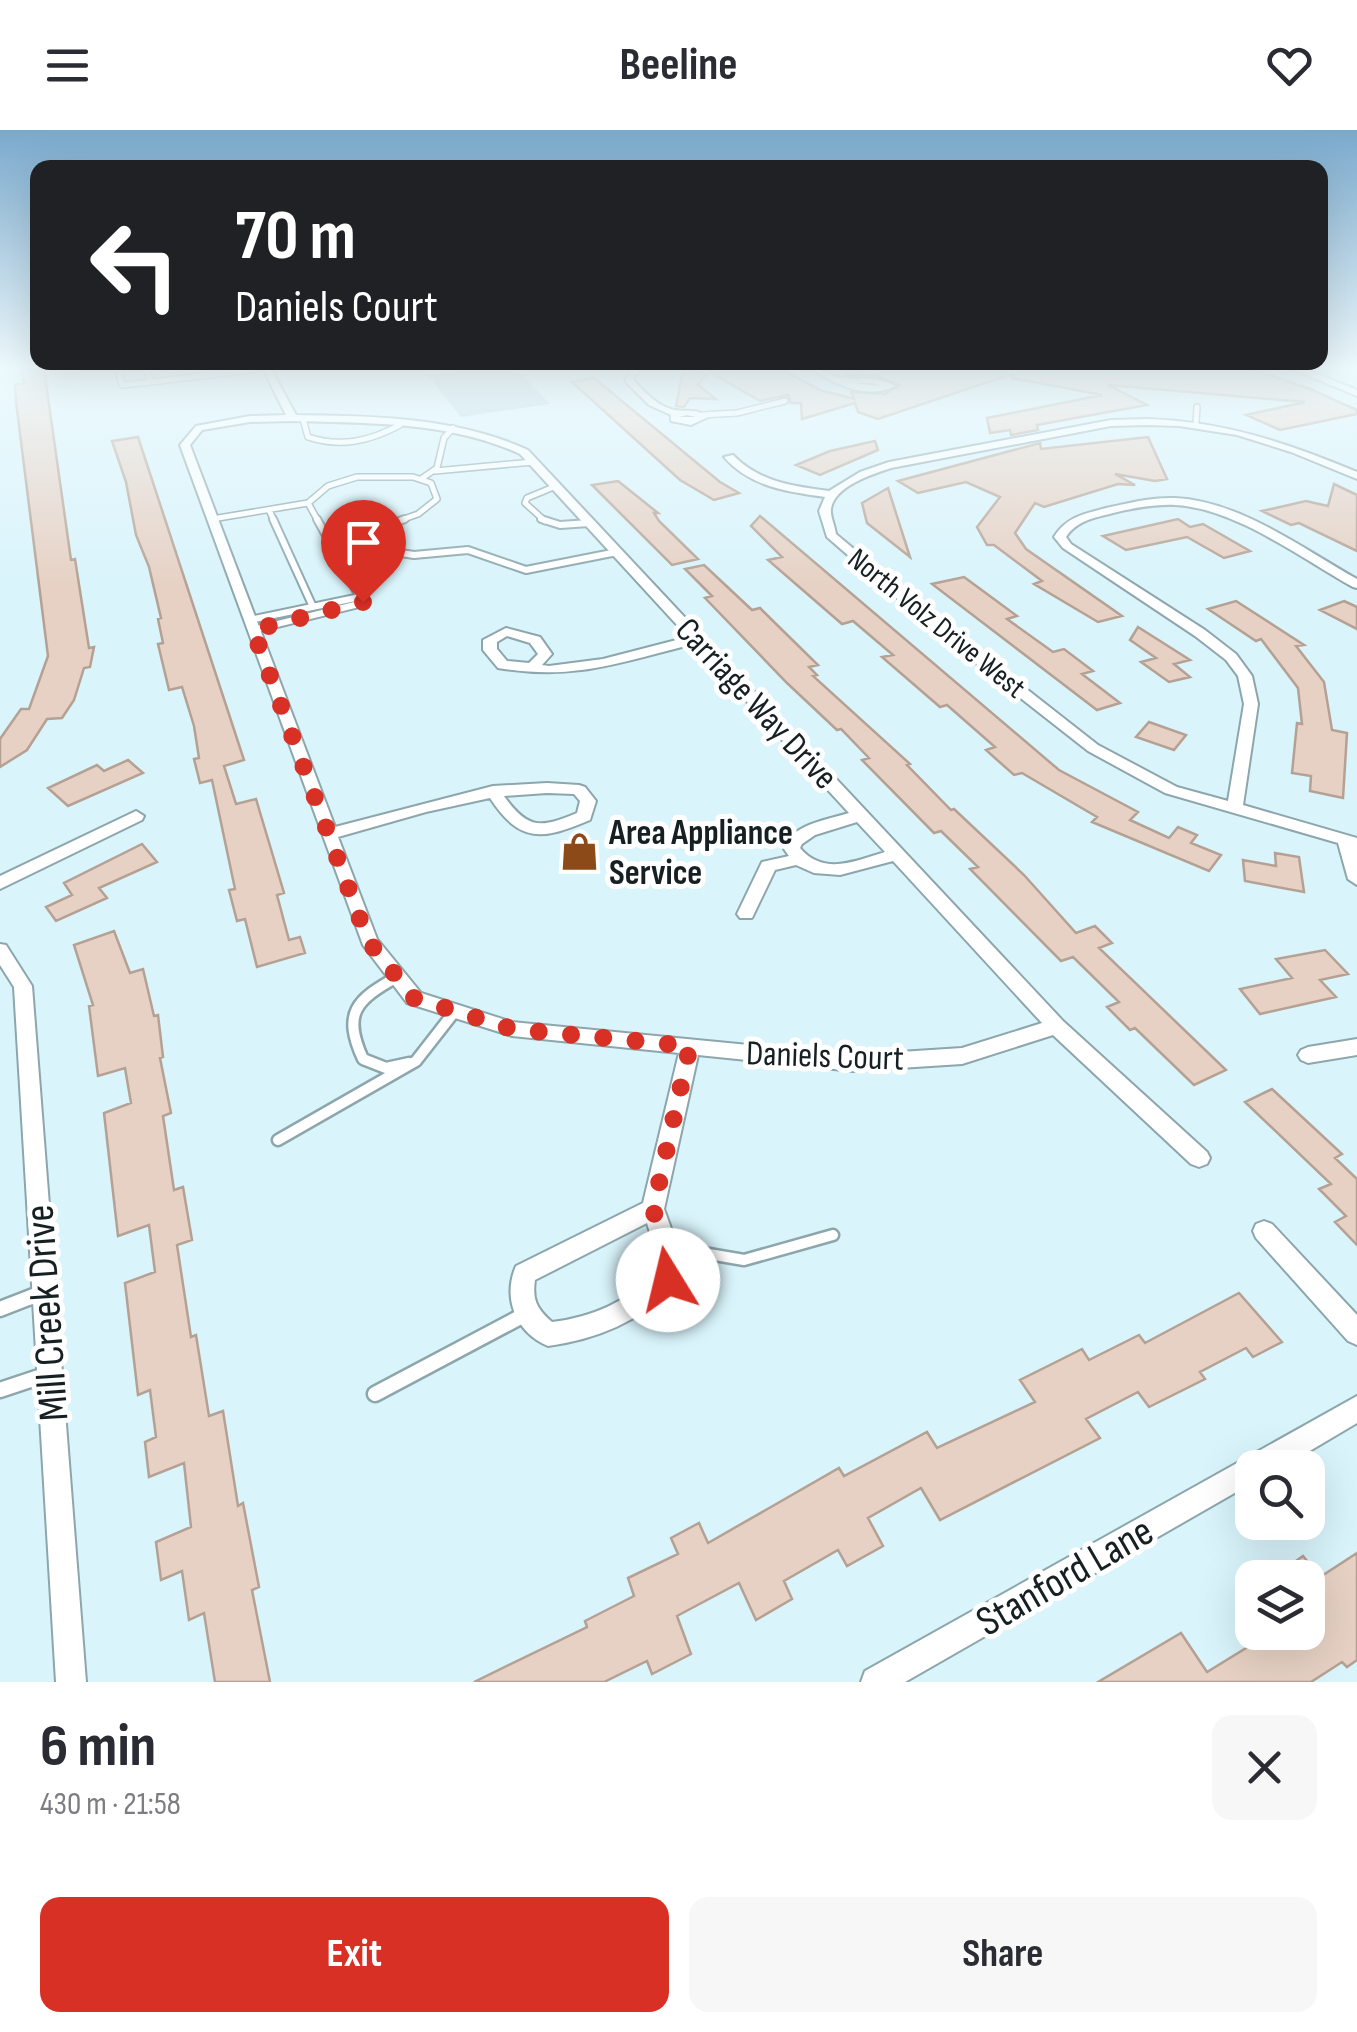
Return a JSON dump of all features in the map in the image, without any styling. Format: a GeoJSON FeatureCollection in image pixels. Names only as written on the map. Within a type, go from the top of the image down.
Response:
{"type":"FeatureCollection","features":[{"type":"Feature","properties":{"kind":"street","name":"Daniels Court"},"geometry":{"type":"LineString","coordinates":[[188,441],[185,445],[368,941],[414,998],[512,1029],[871,1062],[962,1056],[1056,1026]]}},
{"type":"Feature","properties":{"kind":"street","name":"Carriage Way Drive"},"geometry":{"type":"LineString","coordinates":[[506,441],[556,486],[1056,1026],[1199,1158]]}},
{"type":"Feature","properties":{"kind":"street"},"geometry":{"type":"LineString","coordinates":[[729,457],[744,472],[763,480],[832,495],[864,474],[889,465],[1014,441]]}},
{"type":"Feature","properties":{"kind":"street"},"geometry":{"type":"LineString","coordinates":[[1274,441],[1357,476]]}},
{"type":"Feature","properties":{"kind":"street","name":"North Volz Drive West"},"geometry":{"type":"LineString","coordinates":[[832,495],[824,511],[831,535],[940,628],[1094,748],[1171,790],[1352,843]]}},
{"type":"Feature","properties":{"kind":"street"},"geometry":{"type":"LineString","coordinates":[[1235,808],[1250,704],[1244,676],[1232,657],[1216,645],[1066,546],[1060,537],[1064,528],[1081,517],[1116,509],[1180,502],[1220,511],[1357,584]]}},
{"type":"Feature","properties":{"kind":"street"},"geometry":{"type":"LineString","coordinates":[[536,665],[546,670],[574,668],[697,639]]}},
{"type":"Feature","properties":{"kind":"street"},"geometry":{"type":"LineString","coordinates":[[329,834],[494,791],[548,786],[579,790],[588,802],[584,816],[561,826],[536,830],[513,823],[494,791]]}},
{"type":"Feature","properties":{"kind":"street"},"geometry":{"type":"LineString","coordinates":[[861,815],[810,831],[794,840],[792,849],[807,868],[827,872],[896,854]]}},
{"type":"Feature","properties":{"kind":"street"},"geometry":{"type":"LineString","coordinates":[[0,883],[136,816]]}},
{"type":"Feature","properties":{"kind":"street"},"geometry":{"type":"LineString","coordinates":[[1352,843],[1357,878]]}},
{"type":"Feature","properties":{"kind":"street"},"geometry":{"type":"LineString","coordinates":[[746,914],[768,866],[798,859]]}},
{"type":"Feature","properties":{"kind":"street","name":"Mill Creek Drive"},"geometry":{"type":"LineString","coordinates":[[0,950],[23,986],[71,1682]]}},
{"type":"Feature","properties":{"kind":"street"},"geometry":{"type":"LineString","coordinates":[[653,1210],[524,1274],[519,1296],[524,1315],[548,1334],[588,1330],[634,1311],[668,1280],[666,1247],[653,1210],[690,1046]]}},
{"type":"Feature","properties":{"kind":"street"},"geometry":{"type":"LineString","coordinates":[[1308,1056],[1357,1047]]}},
{"type":"Feature","properties":{"kind":"street"},"geometry":{"type":"LineString","coordinates":[[1264,1231],[1357,1333]]}},
{"type":"Feature","properties":{"kind":"street","name":"Stanford Lane"},"geometry":{"type":"LineString","coordinates":[[1285,1450],[1357,1409]]}},
{"type":"Feature","properties":{"kind":"street","name":"Stanford Lane"},"geometry":{"type":"LineString","coordinates":[[876,1682],[1235,1478]]}},
{"type":"Feature","properties":{"kind":"lane"},"geometry":{"type":"LineString","coordinates":[[435,471],[443,441]]}},
{"type":"Feature","properties":{"kind":"lane"},"geometry":{"type":"LineString","coordinates":[[421,479],[435,471],[533,462]]}},
{"type":"Feature","properties":{"kind":"lane"},"geometry":{"type":"LineString","coordinates":[[212,519],[308,503],[339,480],[400,476],[430,483],[436,500],[418,514],[372,531],[374,540],[385,550],[404,555],[468,550],[511,568],[528,570],[617,552]]}},
{"type":"Feature","properties":{"kind":"lane"},"geometry":{"type":"LineString","coordinates":[[556,486],[531,495],[526,502],[540,521],[554,525],[590,523]]}},
{"type":"Feature","properties":{"kind":"lane"},"geometry":{"type":"LineString","coordinates":[[251,625],[358,607],[363,602],[308,503]]}},
{"type":"Feature","properties":{"kind":"lane"},"geometry":{"type":"LineString","coordinates":[[269,510],[313,606]]}},
{"type":"Feature","properties":{"kind":"lane"},"geometry":{"type":"LineString","coordinates":[[251,625],[360,597]]}},
{"type":"Feature","properties":{"kind":"lane"},"geometry":{"type":"LineString","coordinates":[[397,977],[354,1006],[354,1035],[364,1059],[386,1068],[416,1061]]}},
{"type":"Feature","properties":{"kind":"lane"},"geometry":{"type":"LineString","coordinates":[[278,1140],[416,1061],[455,1012]]}},
{"type":"Feature","properties":{"kind":"lane"},"geometry":{"type":"LineString","coordinates":[[666,1247],[744,1260],[832,1235]]}},
{"type":"Feature","properties":{"kind":"lane"},"geometry":{"type":"LineString","coordinates":[[0,1309],[44,1292]]}},
{"type":"Feature","properties":{"kind":"lane"},"geometry":{"type":"LineString","coordinates":[[375,1394],[524,1315]]}},
{"type":"Feature","properties":{"kind":"lane"},"geometry":{"type":"LineString","coordinates":[[0,1390],[50,1373]]}},
{"type":"Feature","properties":{"kind":"building"},"geometry":{"type":"Polygon","coordinates":[[[21,441],[54,441],[71,560],[75,559],[89,648],[94,647],[90,667],[84,668],[74,700],[62,718],[47,719],[27,750],[0,767],[0,739],[21,709],[29,709],[48,656],[21,441]]]}},
{"type":"Feature","properties":{"kind":"building"},"geometry":{"type":"Polygon","coordinates":[[[112,441],[139,441],[244,760],[224,766],[236,804],[256,799],[284,893],[277,895],[289,940],[300,937],[305,953],[257,967],[245,919],[237,921],[229,890],[235,889],[212,780],[200,783],[194,759],[199,758],[194,726],[182,687],[169,690],[158,644],[163,643],[158,619],[161,618],[149,567],[136,535],[126,482],[112,441]]]}},
{"type":"Feature","properties":{"kind":"building"},"geometry":{"type":"Polygon","coordinates":[[[637,441],[671,441],[739,493],[714,500],[680,480],[637,441]]]}},
{"type":"Feature","properties":{"kind":"building"},"geometry":{"type":"Polygon","coordinates":[[[873,441],[878,450],[820,475],[796,465],[830,451],[873,441]]]}},
{"type":"Feature","properties":{"kind":"building"},"geometry":{"type":"Polygon","coordinates":[[[1150,441],[1167,479],[1155,481],[1115,474],[1135,485],[1118,484],[1044,507],[1035,503],[1015,533],[1026,549],[1122,616],[1098,622],[1034,584],[1042,581],[994,545],[987,545],[977,527],[1000,497],[966,482],[918,493],[898,481],[1040,443],[1041,449],[1150,441]]]}},
{"type":"Feature","properties":{"kind":"building"},"geometry":{"type":"Polygon","coordinates":[[[618,481],[658,513],[654,513],[659,521],[698,559],[672,565],[592,485],[618,481]]]}},
{"type":"Feature","properties":{"kind":"building"},"geometry":{"type":"Polygon","coordinates":[[[1334,484],[1357,495],[1357,551],[1299,523],[1291,525],[1262,511],[1306,501],[1328,506],[1334,484]]]}},
{"type":"Feature","properties":{"kind":"building"},"geometry":{"type":"Polygon","coordinates":[[[888,488],[910,557],[867,523],[862,503],[888,488]]]}},
{"type":"Feature","properties":{"kind":"building"},"geometry":{"type":"Polygon","coordinates":[[[760,516],[1059,770],[1138,812],[1130,820],[1169,838],[1178,827],[1197,835],[1191,843],[1221,855],[1209,871],[1092,822],[1097,817],[1022,773],[1014,775],[986,750],[995,747],[882,657],[893,655],[853,621],[842,624],[768,560],[782,557],[751,526],[760,516]]]}},
{"type":"Feature","properties":{"kind":"building"},"geometry":{"type":"Polygon","coordinates":[[[1178,519],[1190,527],[1203,524],[1250,551],[1224,558],[1187,537],[1126,550],[1103,536],[1178,519]]]}},
{"type":"Feature","properties":{"kind":"building"},"geometry":{"type":"Polygon","coordinates":[[[704,565],[752,610],[760,608],[818,665],[809,667],[817,675],[813,676],[1024,875],[1076,933],[1095,926],[1112,943],[1099,948],[1226,1070],[1194,1085],[1135,1028],[1130,1030],[1107,1007],[1119,1002],[1073,957],[1061,961],[970,869],[978,867],[941,831],[934,833],[862,760],[869,758],[841,729],[837,730],[787,683],[705,598],[712,596],[685,569],[704,565]]]}},
{"type":"Feature","properties":{"kind":"building"},"geometry":{"type":"Polygon","coordinates":[[[964,577],[1017,616],[1007,619],[1053,652],[1064,649],[1093,671],[1082,674],[1120,703],[1097,710],[932,584],[964,577]]]}},
{"type":"Feature","properties":{"kind":"building"},"geometry":{"type":"Polygon","coordinates":[[[1236,601],[1304,645],[1296,646],[1324,682],[1332,730],[1347,733],[1343,798],[1310,791],[1311,776],[1292,773],[1297,723],[1302,724],[1298,688],[1261,639],[1256,641],[1208,609],[1236,601]]]}},
{"type":"Feature","properties":{"kind":"building"},"geometry":{"type":"Polygon","coordinates":[[[1344,601],[1357,607],[1357,629],[1320,610],[1344,601]]]}},
{"type":"Feature","properties":{"kind":"building"},"geometry":{"type":"Polygon","coordinates":[[[1138,627],[1190,660],[1174,664],[1190,677],[1169,682],[1141,662],[1156,658],[1130,640],[1138,627]]]}},
{"type":"Feature","properties":{"kind":"building"},"geometry":{"type":"Polygon","coordinates":[[[1149,722],[1186,735],[1174,750],[1136,737],[1149,722]]]}},
{"type":"Feature","properties":{"kind":"building"},"geometry":{"type":"Polygon","coordinates":[[[128,760],[143,773],[68,806],[48,788],[97,765],[104,771],[128,760]]]}},
{"type":"Feature","properties":{"kind":"building"},"geometry":{"type":"Polygon","coordinates":[[[142,844],[157,862],[99,888],[107,898],[56,921],[46,907],[72,895],[64,883],[142,844]]]}},
{"type":"Feature","properties":{"kind":"building"},"geometry":{"type":"Polygon","coordinates":[[[1275,853],[1299,857],[1304,892],[1245,881],[1243,860],[1276,866],[1275,853]]]}},
{"type":"Feature","properties":{"kind":"building"},"geometry":{"type":"Polygon","coordinates":[[[114,931],[130,973],[143,969],[154,1016],[158,1015],[163,1057],[160,1058],[171,1113],[163,1116],[174,1190],[183,1187],[192,1240],[177,1245],[191,1337],[196,1335],[209,1416],[223,1411],[238,1506],[243,1503],[259,1587],[252,1590],[270,1682],[215,1682],[204,1613],[189,1620],[182,1571],[161,1580],[156,1542],[191,1527],[184,1463],[149,1477],[145,1442],[156,1437],[150,1390],[138,1395],[125,1283],[155,1272],[149,1225],[118,1236],[104,1113],[131,1103],[125,1068],[98,1076],[89,1006],[93,1005],[74,945],[114,931]]]}},
{"type":"Feature","properties":{"kind":"building"},"geometry":{"type":"Polygon","coordinates":[[[1325,950],[1348,974],[1320,980],[1336,997],[1260,1014],[1240,989],[1292,978],[1276,959],[1325,950]]]}},
{"type":"Feature","properties":{"kind":"building"},"geometry":{"type":"Polygon","coordinates":[[[1272,1089],[1342,1154],[1335,1158],[1357,1179],[1357,1245],[1335,1222],[1346,1216],[1319,1189],[1331,1184],[1245,1102],[1272,1089]]]}},
{"type":"Feature","properties":{"kind":"building"},"geometry":{"type":"Polygon","coordinates":[[[1239,1293],[1282,1342],[1253,1357],[1246,1348],[1200,1372],[1205,1379],[1149,1407],[1138,1392],[1086,1419],[1100,1438],[940,1520],[921,1488],[868,1518],[883,1546],[847,1566],[838,1550],[784,1581],[792,1599],[756,1620],[739,1583],[677,1616],[691,1654],[652,1674],[647,1661],[604,1682],[474,1682],[587,1627],[585,1621],[634,1596],[628,1578],[678,1554],[671,1538],[699,1523],[708,1543],[839,1468],[844,1476],[927,1432],[937,1448],[1035,1402],[1020,1380],[1082,1349],[1089,1360],[1139,1335],[1145,1343],[1239,1293]]]}},
{"type":"Feature","properties":{"kind":"building"},"geometry":{"type":"Polygon","coordinates":[[[1357,1553],[1357,1660],[1347,1667],[1342,1662],[1311,1682],[1098,1682],[1181,1633],[1207,1672],[1243,1650],[1325,1650],[1325,1574],[1357,1553]]]}},
{"type":"Feature","properties":{"kind":"place","name":"Area Appliance Service"},"geometry":{"type":"Point","coordinates":[579,852]}},
{"type":"Feature","properties":{"kind":"route"},"geometry":{"type":"LineString","coordinates":[[363,602],[358,607],[253,630],[368,941],[414,998],[512,1029],[690,1046],[653,1210],[668,1253],[668,1280]]}}]}
